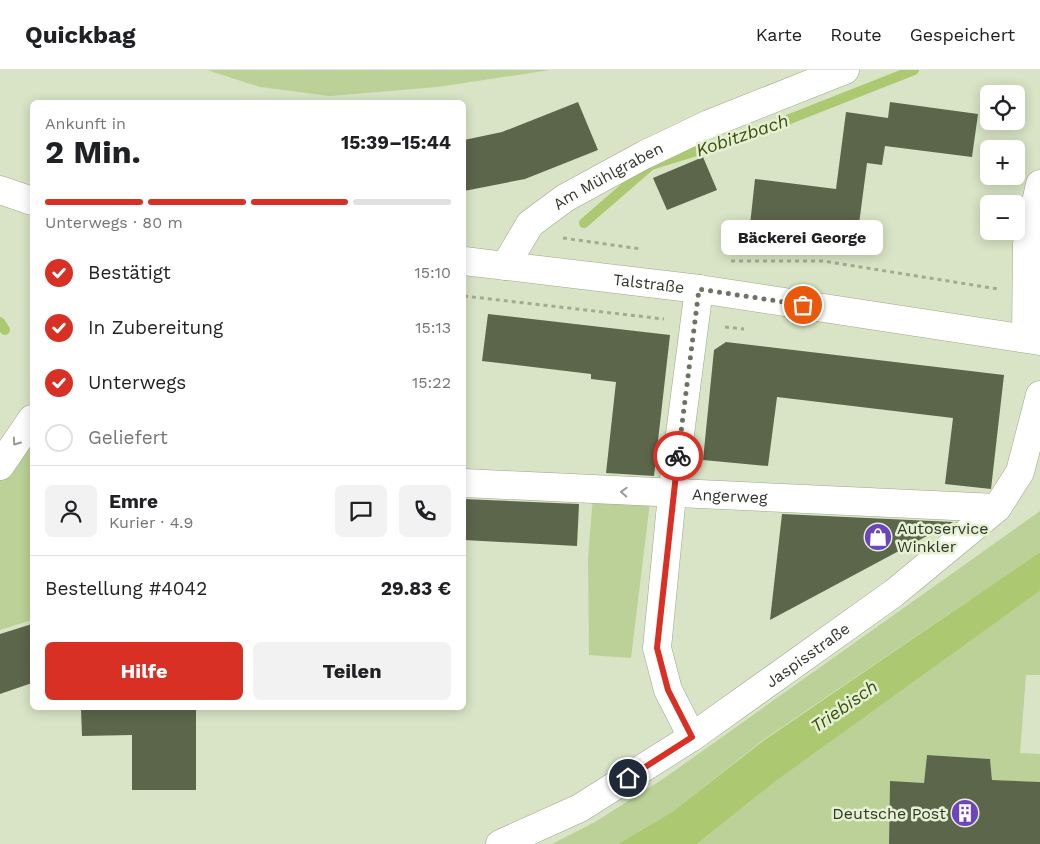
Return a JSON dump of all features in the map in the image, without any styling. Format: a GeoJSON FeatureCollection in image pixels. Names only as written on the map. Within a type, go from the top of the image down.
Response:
{"type":"FeatureCollection","features":[{"type":"Feature","properties":{"kind":"street","name":"Am Mühlgraben"},"geometry":{"type":"LineString","coordinates":[[505,266],[530,224],[565,198],[644,154],[709,124],[845,70]]}},
{"type":"Feature","properties":{"kind":"street"},"geometry":{"type":"LineString","coordinates":[[1033,339],[1026,294],[1027,244],[1040,184]]}},
{"type":"Feature","properties":{"kind":"street"},"geometry":{"type":"LineString","coordinates":[[0,190],[30,200]]}},
{"type":"Feature","properties":{"kind":"street","name":"Talstraße"},"geometry":{"type":"LineString","coordinates":[[466,261],[699,289],[1033,339]]}},
{"type":"Feature","properties":{"kind":"street"},"geometry":{"type":"LineString","coordinates":[[692,737],[668,690],[657,648],[672,495],[699,289]]}},
{"type":"Feature","properties":{"kind":"street","name":"Jaspisstraße"},"geometry":{"type":"LineString","coordinates":[[500,844],[580,808],[692,737],[894,593],[997,508],[1020,472],[1040,395]]}},
{"type":"Feature","properties":{"kind":"street"},"geometry":{"type":"LineString","coordinates":[[0,466],[30,422]]}},
{"type":"Feature","properties":{"kind":"street","name":"Angerweg"},"geometry":{"type":"LineString","coordinates":[[466,483],[672,495],[997,508]]}},
{"type":"Feature","properties":{"kind":"path"},"geometry":{"type":"LineString","coordinates":[[558,238],[644,249]]}},
{"type":"Feature","properties":{"kind":"path"},"geometry":{"type":"LineString","coordinates":[[721,260],[823,261],[1026,294]]}},
{"type":"Feature","properties":{"kind":"path"},"geometry":{"type":"LineString","coordinates":[[466,296],[754,330]]}},
{"type":"Feature","properties":{"kind":"shaded area"},"geometry":{"type":"Polygon","coordinates":[[[207,70],[550,70],[438,87],[330,96],[260,87],[207,70]]]}},
{"type":"Feature","properties":{"kind":"shaded area"},"geometry":{"type":"Polygon","coordinates":[[[30,436],[30,621],[0,630],[0,480],[30,436]]]}},
{"type":"Feature","properties":{"kind":"shaded area"},"geometry":{"type":"Polygon","coordinates":[[[593,496],[650,502],[631,658],[589,655],[588,558],[593,496]]]}},
{"type":"Feature","properties":{"kind":"shaded area"},"geometry":{"type":"Polygon","coordinates":[[[1040,511],[1040,552],[763,740],[672,812],[618,844],[552,844],[595,822],[663,779],[1040,511]]]}},
{"type":"Feature","properties":{"kind":"shaded area"},"geometry":{"type":"Polygon","coordinates":[[[1040,591],[1040,675],[1026,675],[1020,753],[1040,754],[1040,782],[992,780],[990,759],[927,755],[924,783],[890,782],[889,844],[697,844],[776,781],[1040,591]]]}},
{"type":"Feature","properties":{"kind":"water","name":"Triebisch"},"geometry":{"type":"Polygon","coordinates":[[[1040,552],[1040,591],[776,781],[697,844],[618,844],[672,812],[763,741],[1040,552]]]}},
{"type":"Feature","properties":{"kind":"building"},"geometry":{"type":"Polygon","coordinates":[[[578,102],[598,150],[525,179],[466,191],[466,140],[502,132],[578,102]]]}},
{"type":"Feature","properties":{"kind":"building"},"geometry":{"type":"Polygon","coordinates":[[[890,102],[978,114],[972,157],[885,146],[882,165],[867,163],[856,247],[749,234],[755,179],[836,189],[846,112],[888,118],[890,102]]]}},
{"type":"Feature","properties":{"kind":"building"},"geometry":{"type":"Polygon","coordinates":[[[703,157],[717,190],[667,210],[653,178],[703,157]]]}},
{"type":"Feature","properties":{"kind":"building"},"geometry":{"type":"Polygon","coordinates":[[[488,314],[670,335],[654,476],[606,473],[616,382],[591,379],[591,374],[482,361],[488,314]]]}},
{"type":"Feature","properties":{"kind":"building"},"geometry":{"type":"Polygon","coordinates":[[[726,342],[1004,375],[991,489],[945,484],[953,418],[777,397],[768,466],[703,460],[714,350],[726,342]]]}},
{"type":"Feature","properties":{"kind":"building"},"geometry":{"type":"Polygon","coordinates":[[[466,499],[579,504],[577,546],[466,540],[466,499]]]}},
{"type":"Feature","properties":{"kind":"building"},"geometry":{"type":"Polygon","coordinates":[[[782,514],[953,522],[770,620],[782,514]]]}},
{"type":"Feature","properties":{"kind":"building"},"geometry":{"type":"Polygon","coordinates":[[[30,625],[30,684],[0,694],[0,634],[30,625]]]}},
{"type":"Feature","properties":{"kind":"building"},"geometry":{"type":"Polygon","coordinates":[[[81,710],[196,710],[196,790],[132,790],[132,735],[82,736],[81,710]]]}},
{"type":"Feature","properties":{"kind":"building","name":"Deutsche Post"},"geometry":{"type":"Polygon","coordinates":[[[927,755],[990,759],[992,780],[1040,782],[1040,844],[889,844],[890,781],[924,783],[927,755]]]}},
{"type":"Feature","properties":{"kind":"waterway","name":"Kobitzbach"},"geometry":{"type":"LineString","coordinates":[[584,223],[651,165],[749,135],[914,70]]}},
{"type":"Feature","properties":{"kind":"waterway"},"geometry":{"type":"LineString","coordinates":[[0,322],[5,330]]}},
{"type":"Feature","properties":{"kind":"way so far"},"geometry":{"type":"LineString","coordinates":[[678,456],[699,289],[803,305]]}},
{"type":"Feature","properties":{"kind":"place","name":"Bäckerei George"},"geometry":{"type":"Point","coordinates":[803,305]}},
{"type":"Feature","properties":{"kind":"place","name":"Autoservice Winkler"},"geometry":{"type":"Point","coordinates":[878,537]}},
{"type":"Feature","properties":{"kind":"place","name":"Deutsche Post"},"geometry":{"type":"Point","coordinates":[965,813]}},
{"type":"Feature","properties":{"kind":"route"},"geometry":{"type":"LineString","coordinates":[[628,778],[692,737],[668,690],[657,648],[672,495],[678,456]]}}]}
